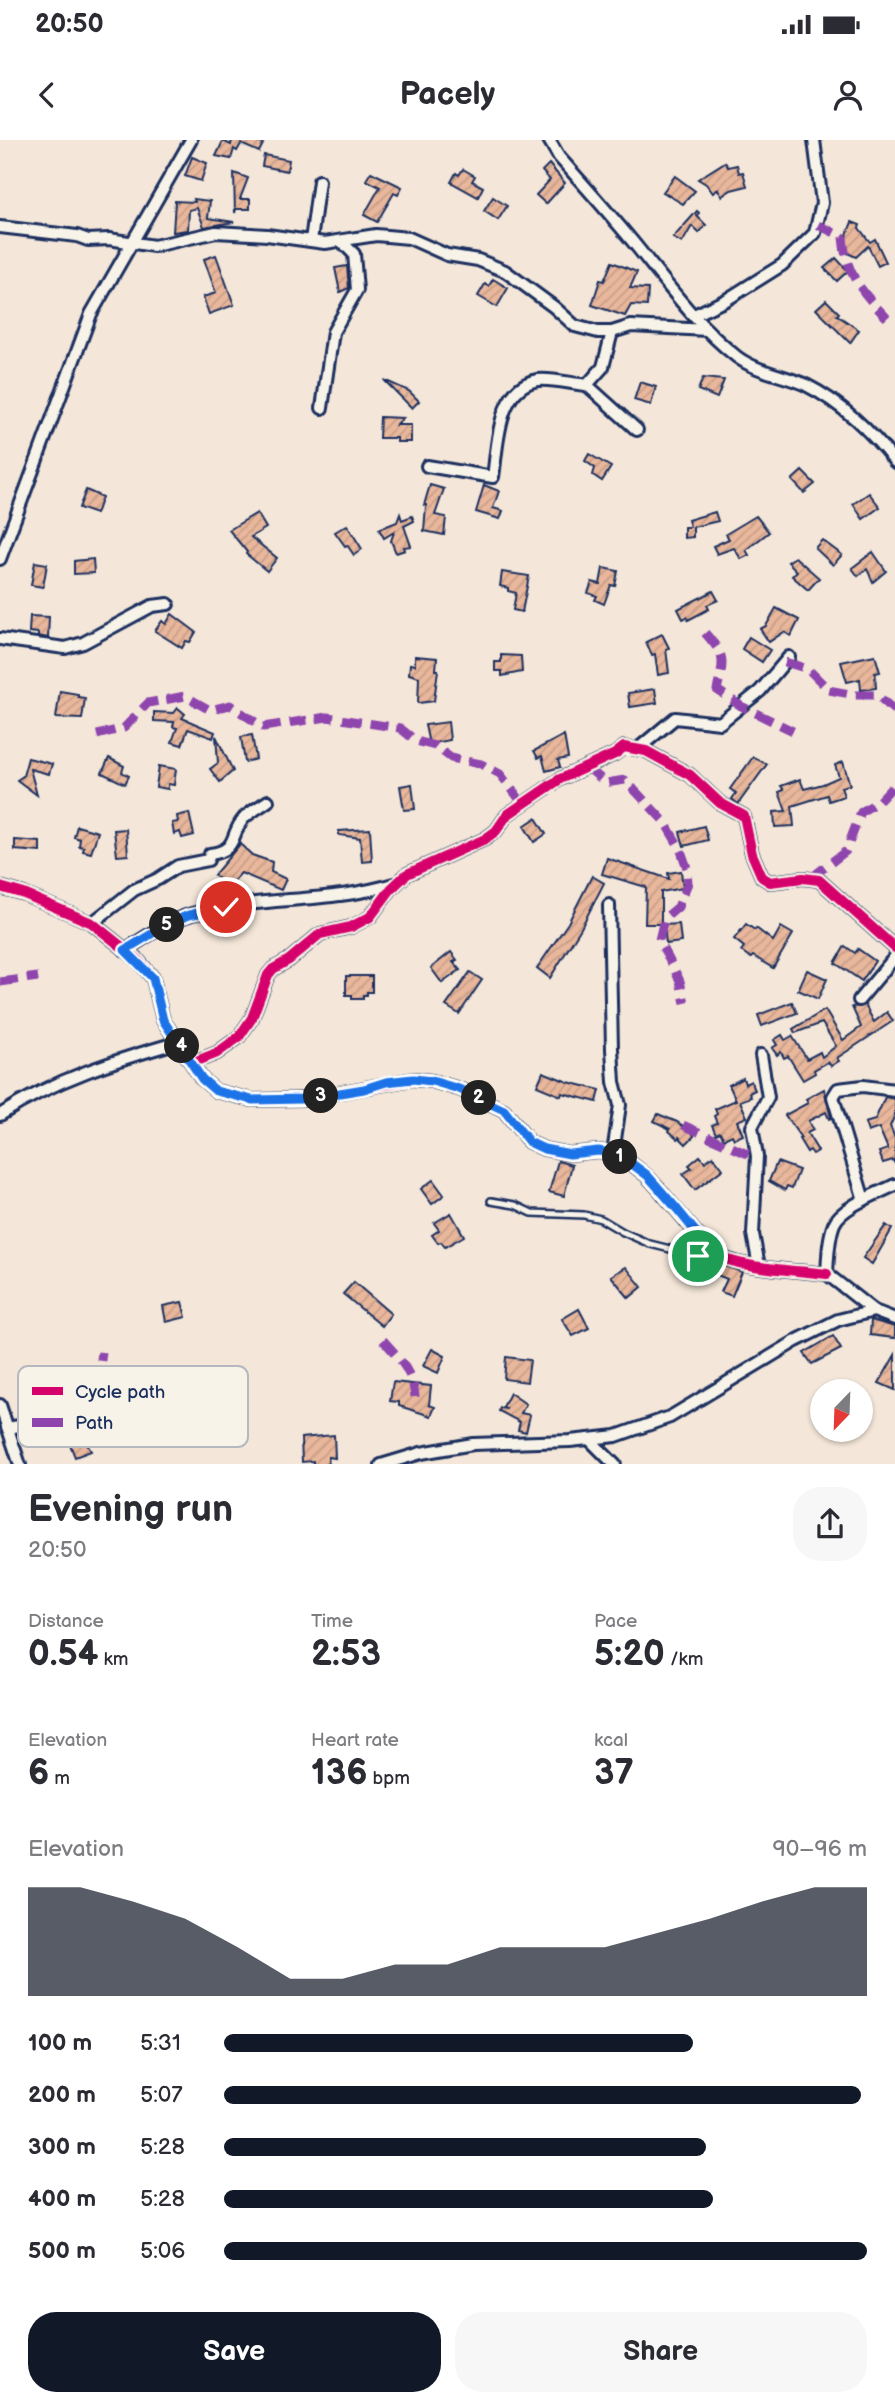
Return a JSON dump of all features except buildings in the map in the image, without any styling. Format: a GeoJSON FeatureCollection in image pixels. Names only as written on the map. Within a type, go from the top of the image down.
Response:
{"type":"FeatureCollection","features":[{"type":"Feature","properties":{"kind":"street"},"geometry":{"type":"LineString","coordinates":[[0,559],[91,314],[191,140]]}},
{"type":"Feature","properties":{"kind":"street"},"geometry":{"type":"LineString","coordinates":[[549,140],[559,157],[694,315],[738,358],[757,368],[808,386],[828,398],[876,439],[895,462]]}},
{"type":"Feature","properties":{"kind":"street"},"geometry":{"type":"LineString","coordinates":[[694,315],[726,300],[782,265],[815,233],[822,203],[814,140]]}},
{"type":"Feature","properties":{"kind":"street"},"geometry":{"type":"LineString","coordinates":[[311,242],[319,181]]}},
{"type":"Feature","properties":{"kind":"street"},"geometry":{"type":"LineString","coordinates":[[0,228],[77,236],[88,240],[134,241],[154,246],[216,232],[267,235],[325,243],[376,235],[409,238],[447,255],[478,260],[505,271],[575,326],[598,332],[612,332],[631,326],[708,330]]}},
{"type":"Feature","properties":{"kind":"street"},"geometry":{"type":"LineString","coordinates":[[322,408],[333,332],[357,290],[354,254],[341,241]]}},
{"type":"Feature","properties":{"kind":"street"},"geometry":{"type":"LineString","coordinates":[[587,385],[603,367],[612,332]]}},
{"type":"Feature","properties":{"kind":"street"},"geometry":{"type":"LineString","coordinates":[[428,466],[493,477],[505,405],[520,387],[539,379],[587,385],[637,430]]}},
{"type":"Feature","properties":{"kind":"street"},"geometry":{"type":"LineString","coordinates":[[0,639],[65,648],[83,643],[152,606],[169,604]]}},
{"type":"Feature","properties":{"kind":"street"},"geometry":{"type":"LineString","coordinates":[[639,748],[676,718],[720,723],[760,691],[789,657]]}},
{"type":"Feature","properties":{"kind":"street"},"geometry":{"type":"LineString","coordinates":[[192,1063],[218,1053],[239,1037],[252,1018],[268,975],[320,934],[351,928],[370,918],[407,874],[485,839],[496,831],[507,815],[560,779],[615,754],[624,747],[639,748],[690,775],[720,803],[744,816],[752,854],[762,877],[770,882],[803,878],[819,880],[895,948]]}},
{"type":"Feature","properties":{"kind":"street"},"geometry":{"type":"LineString","coordinates":[[92,923],[134,890],[178,866],[208,860],[210,854],[223,852],[233,842],[244,818],[268,801]]}},
{"type":"Feature","properties":{"kind":"street"},"geometry":{"type":"LineString","coordinates":[[125,950],[168,924],[189,915],[226,907],[320,898],[397,884]]}},
{"type":"Feature","properties":{"kind":"street"},"geometry":{"type":"LineString","coordinates":[[0,887],[24,894],[92,923],[125,950],[153,978],[163,1020],[202,1079],[216,1091],[252,1100],[304,1099],[413,1079],[459,1089],[504,1110],[529,1142],[544,1149],[570,1154],[598,1151],[613,1153],[647,1175],[719,1258],[728,1262],[827,1274],[874,1311],[895,1319]]}},
{"type":"Feature","properties":{"kind":"street"},"geometry":{"type":"LineString","coordinates":[[609,905],[612,1049],[614,1082],[620,1105],[613,1153]]}},
{"type":"Feature","properties":{"kind":"street"},"geometry":{"type":"LineString","coordinates":[[859,1000],[895,957]]}},
{"type":"Feature","properties":{"kind":"street"},"geometry":{"type":"LineString","coordinates":[[0,1115],[28,1097],[89,1070],[179,1042]]}},
{"type":"Feature","properties":{"kind":"street"},"geometry":{"type":"LineString","coordinates":[[759,1266],[753,1234],[757,1156],[752,1126],[768,1097],[761,1055]]}},
{"type":"Feature","properties":{"kind":"street"},"geometry":{"type":"LineString","coordinates":[[864,1200],[852,1168],[834,1093],[838,1089],[863,1086],[895,1090]]}},
{"type":"Feature","properties":{"kind":"street"},"geometry":{"type":"LineString","coordinates":[[827,1274],[834,1222],[864,1200],[895,1185]]}},
{"type":"Feature","properties":{"kind":"street"},"geometry":{"type":"LineString","coordinates":[[384,1464],[421,1452],[473,1444],[616,1436],[670,1417],[819,1329],[838,1320],[874,1311]]}},
{"type":"Feature","properties":{"kind":"street"},"geometry":{"type":"LineString","coordinates":[[0,1405],[20,1464]]}},
{"type":"Feature","properties":{"kind":"street"},"geometry":{"type":"LineString","coordinates":[[7,1428],[18,1426]]}},
{"type":"Feature","properties":{"kind":"street"},"geometry":{"type":"LineString","coordinates":[[589,1439],[614,1464]]}},
{"type":"Feature","properties":{"kind":"lane"},"geometry":{"type":"LineString","coordinates":[[491,1201],[515,1205],[531,1213],[584,1215],[601,1219],[650,1244],[698,1256],[719,1258]]}},
{"type":"Feature","properties":{"kind":"marked path"},"geometry":{"type":"LineString","coordinates":[[818,225],[843,237],[848,262],[857,282],[887,318]]}},
{"type":"Feature","properties":{"kind":"marked path"},"geometry":{"type":"LineString","coordinates":[[705,633],[722,659],[717,690],[741,706],[793,731]]}},
{"type":"Feature","properties":{"kind":"marked path"},"geometry":{"type":"LineString","coordinates":[[785,662],[808,669],[829,690],[855,695],[877,695],[895,711]]}},
{"type":"Feature","properties":{"kind":"marked path"},"geometry":{"type":"LineString","coordinates":[[97,735],[124,728],[148,703],[185,696],[210,710],[230,705],[263,727],[327,717],[400,728],[416,741],[435,746],[451,758],[481,764],[500,774],[524,805]]}},
{"type":"Feature","properties":{"kind":"marked path"},"geometry":{"type":"LineString","coordinates":[[587,767],[606,783],[625,780],[664,821],[680,848],[687,868],[688,883],[678,907],[664,919],[659,940],[680,981],[685,1003]]}},
{"type":"Feature","properties":{"kind":"marked path"},"geometry":{"type":"LineString","coordinates":[[819,880],[816,874],[846,851],[861,812],[879,801],[895,784]]}},
{"type":"Feature","properties":{"kind":"marked path"},"geometry":{"type":"LineString","coordinates":[[0,982],[38,977]]}},
{"type":"Feature","properties":{"kind":"marked path"},"geometry":{"type":"LineString","coordinates":[[683,1125],[757,1156]]}},
{"type":"Feature","properties":{"kind":"marked path"},"geometry":{"type":"LineString","coordinates":[[383,1340],[408,1373],[415,1397]]}},
{"type":"Feature","properties":{"kind":"marked path"},"geometry":{"type":"LineString","coordinates":[[100,1366],[102,1352]]}},
{"type":"Feature","properties":{"kind":"cycle path"},"geometry":{"type":"LineString","coordinates":[[192,1063],[217,1053],[239,1037],[252,1018],[268,975],[320,934],[351,927],[370,917],[391,889],[407,874],[485,839],[496,831],[507,815],[560,779],[615,754],[624,747],[646,751],[690,775],[720,803],[744,816],[752,854],[762,877],[770,882],[803,878],[819,880],[895,948]]}},
{"type":"Feature","properties":{"kind":"cycle path"},"geometry":{"type":"LineString","coordinates":[[0,887],[24,894],[92,923],[137,959],[153,978],[163,1020],[202,1079],[216,1091],[252,1100],[304,1099],[413,1079],[459,1089],[504,1110],[529,1142],[544,1149],[570,1154],[598,1151],[613,1153],[632,1164],[659,1189],[712,1252],[722,1258],[750,1265],[827,1274]]}},
{"type":"Feature","properties":{"kind":"route"},"geometry":{"type":"LineString","coordinates":[[226,907],[189,915],[168,924],[125,950],[153,978],[163,1020],[202,1079],[216,1091],[252,1100],[304,1099],[413,1079],[459,1089],[504,1110],[529,1142],[544,1149],[570,1154],[598,1151],[613,1153],[632,1164],[647,1175],[719,1258],[698,1256]]}}]}
